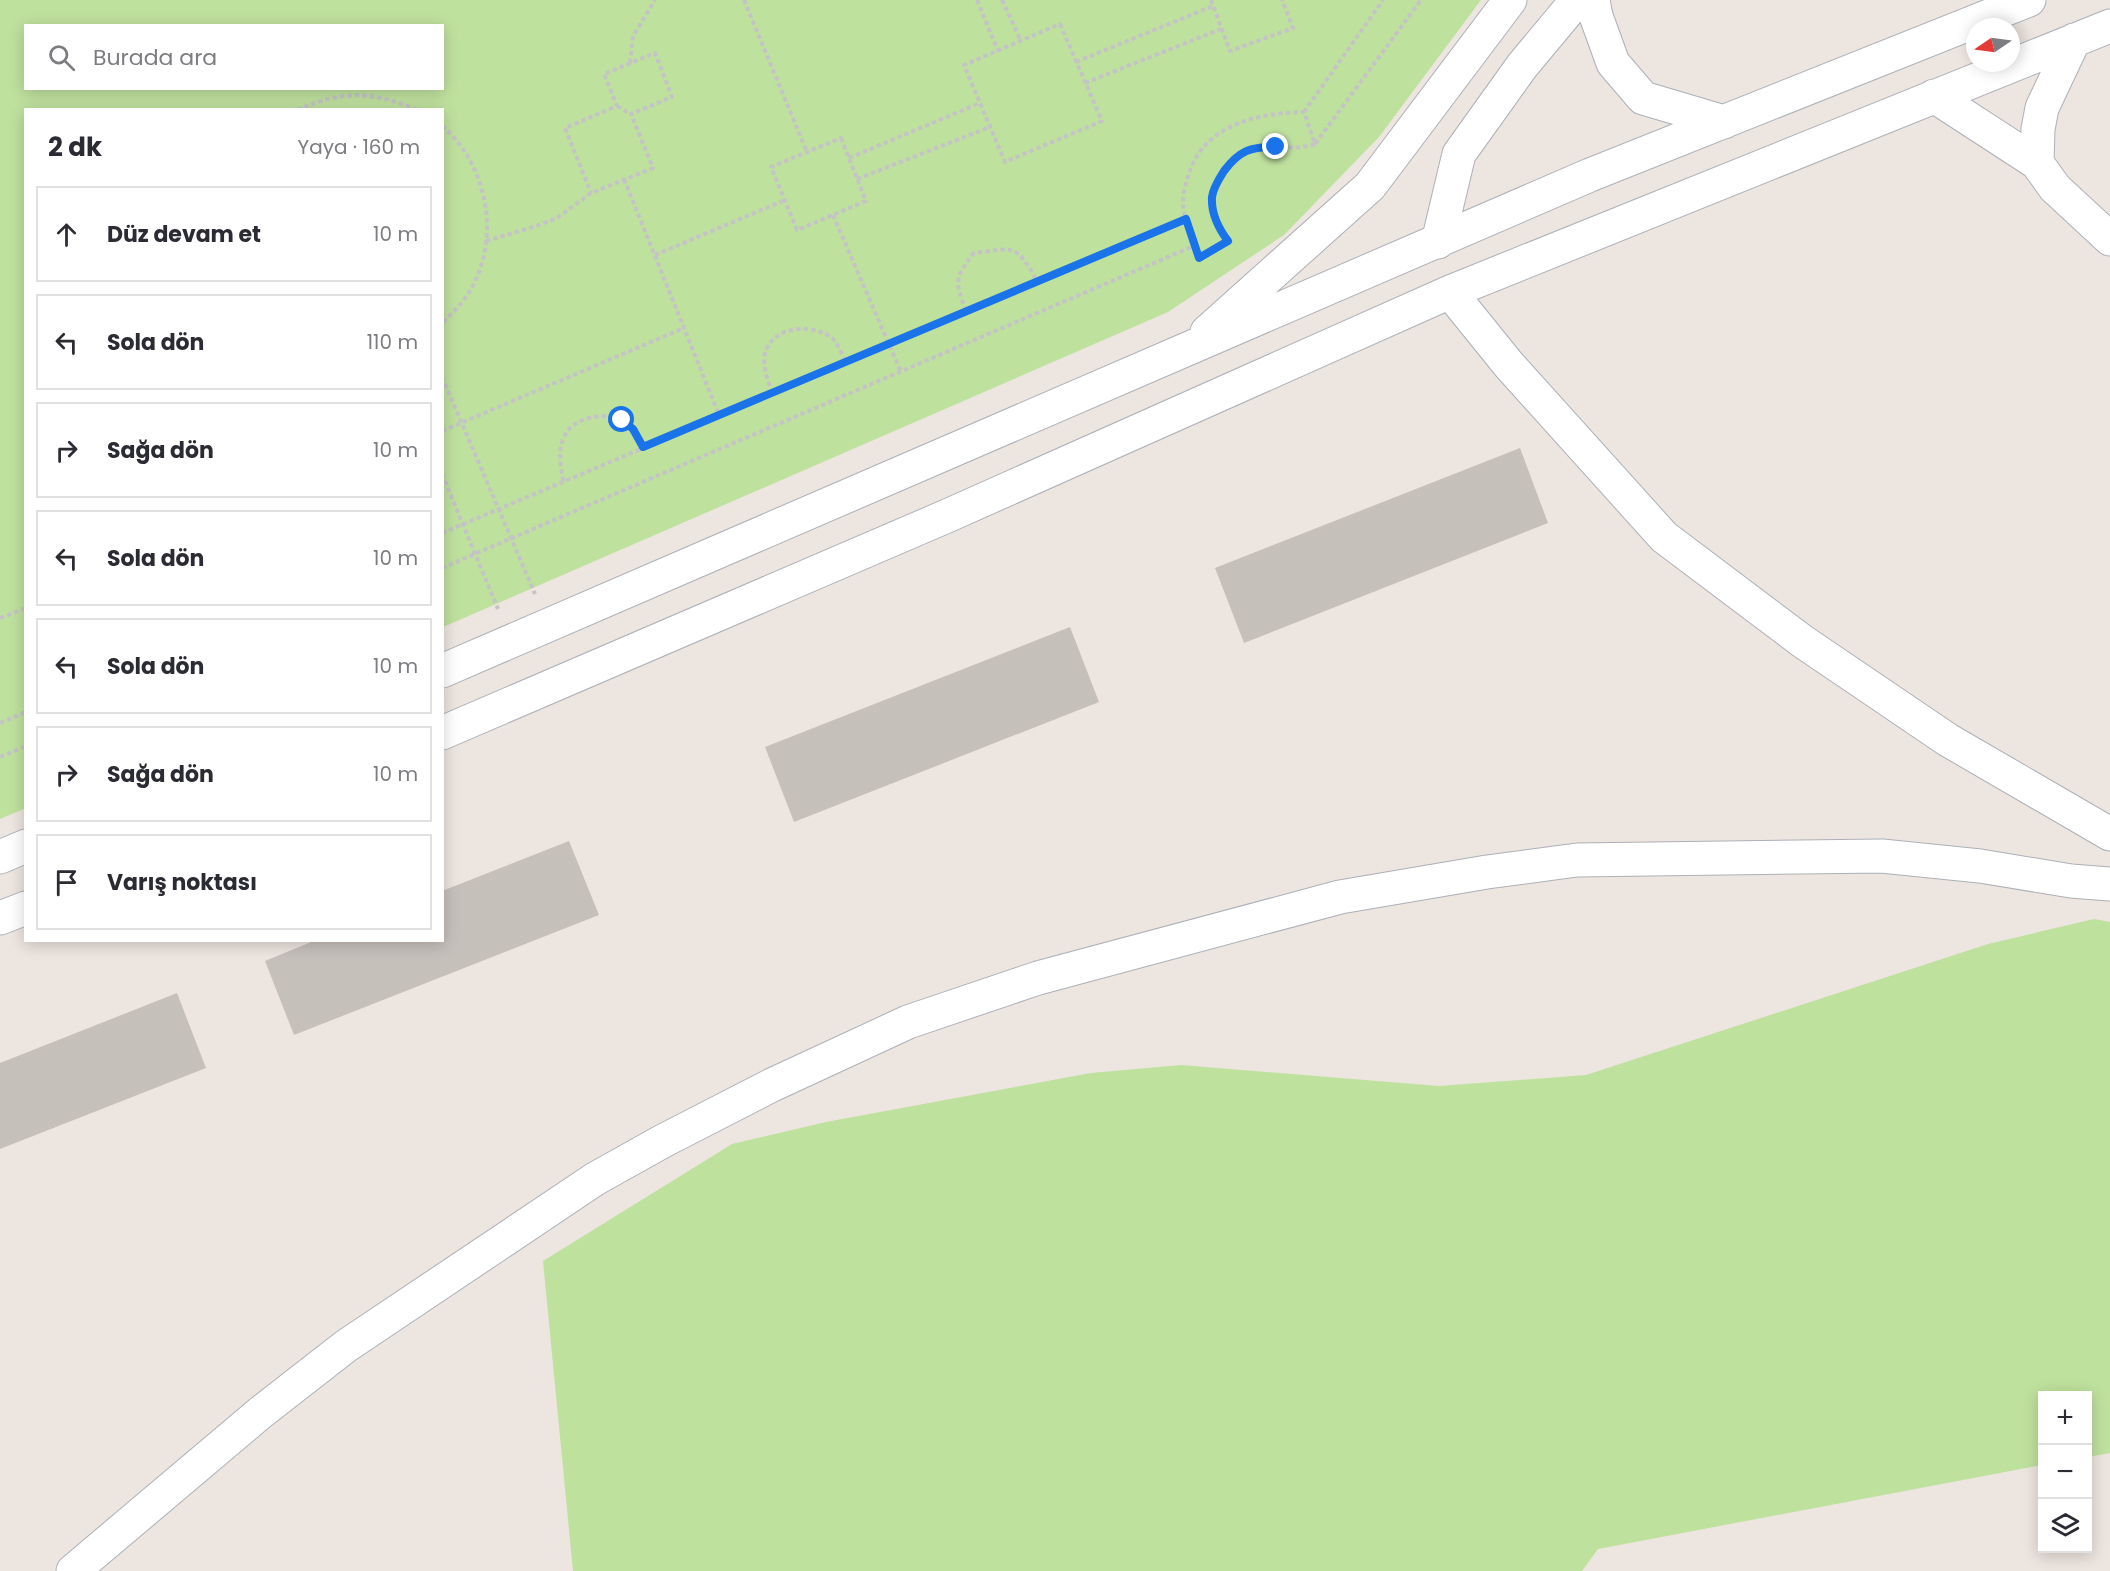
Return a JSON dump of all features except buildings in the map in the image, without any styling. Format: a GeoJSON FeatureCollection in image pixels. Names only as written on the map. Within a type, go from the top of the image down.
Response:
{"type":"FeatureCollection","features":[{"type":"Feature","properties":{"kind":"street"},"geometry":{"type":"LineString","coordinates":[[1187,349],[1370,186],[1510,0]]}},
{"type":"Feature","properties":{"kind":"street"},"geometry":{"type":"LineString","coordinates":[[1438,242],[1459,154],[1522,66],[1577,0]]}},
{"type":"Feature","properties":{"kind":"street"},"geometry":{"type":"LineString","coordinates":[[1593,0],[1596,16],[1613,63],[1643,99],[1724,122]]}},
{"type":"Feature","properties":{"kind":"street"},"geometry":{"type":"LineString","coordinates":[[444,670],[1590,176],[2029,0]]}},
{"type":"Feature","properties":{"kind":"street"},"geometry":{"type":"LineString","coordinates":[[444,732],[936,521],[1450,292],[2110,26]]}},
{"type":"Feature","properties":{"kind":"street"},"geometry":{"type":"LineString","coordinates":[[2037,164],[2038,129],[2042,108],[2074,40]]}},
{"type":"Feature","properties":{"kind":"street"},"geometry":{"type":"LineString","coordinates":[[1934,96],[2037,164],[2055,188],[2110,239]]}},
{"type":"Feature","properties":{"kind":"street"},"geometry":{"type":"LineString","coordinates":[[1450,292],[1509,365],[1664,537],[1802,641],[1948,740],[2110,834]]}},
{"type":"Feature","properties":{"kind":"street"},"geometry":{"type":"LineString","coordinates":[[0,857],[24,847]]}},
{"type":"Feature","properties":{"kind":"street"},"geometry":{"type":"LineString","coordinates":[[73,1571],[260,1413],[346,1346],[595,1179],[772,1085],[898,1027],[1027,982],[1340,897],[1486,872],[1577,860],[1882,856],[1980,866],[2071,881],[2110,884]]}},
{"type":"Feature","properties":{"kind":"street"},"geometry":{"type":"LineString","coordinates":[[0,918],[24,909]]}},
{"type":"Feature","properties":{"kind":"path"},"geometry":{"type":"LineString","coordinates":[[630,63],[633,36],[655,0]]}},
{"type":"Feature","properties":{"kind":"path"},"geometry":{"type":"LineString","coordinates":[[744,0],[807,152]]}},
{"type":"Feature","properties":{"kind":"path"},"geometry":{"type":"LineString","coordinates":[[976,0],[998,51]]}},
{"type":"Feature","properties":{"kind":"path"},"geometry":{"type":"LineString","coordinates":[[1002,0],[1021,41]]}},
{"type":"Feature","properties":{"kind":"path"},"geometry":{"type":"LineString","coordinates":[[1211,0],[1230,51],[1293,28],[1282,0]]}},
{"type":"Feature","properties":{"kind":"path"},"geometry":{"type":"LineString","coordinates":[[1304,112],[1383,0]]}},
{"type":"Feature","properties":{"kind":"path"},"geometry":{"type":"LineString","coordinates":[[1304,112],[1276,112],[1236,124],[1215,137],[1198,155],[1182,199],[1199,258],[1228,241],[1217,221],[1212,197],[1218,179],[1234,157],[1246,151],[1264,147],[1299,149],[1315,144],[1422,0]]}},
{"type":"Feature","properties":{"kind":"path"},"geometry":{"type":"LineString","coordinates":[[1076,62],[1213,6]]}},
{"type":"Feature","properties":{"kind":"path"},"geometry":{"type":"LineString","coordinates":[[1060,24],[1102,121],[1005,162],[964,65],[1021,41],[1060,24]]}},
{"type":"Feature","properties":{"kind":"path"},"geometry":{"type":"LineString","coordinates":[[1085,83],[1221,29]]}},
{"type":"Feature","properties":{"kind":"path"},"geometry":{"type":"LineString","coordinates":[[486,241],[533,228],[557,218],[591,193],[653,168],[631,114],[617,106],[604,74],[655,53],[672,97],[631,114]]}},
{"type":"Feature","properties":{"kind":"path"},"geometry":{"type":"LineString","coordinates":[[302,108],[323,99],[355,94],[387,98],[413,108]]}},
{"type":"Feature","properties":{"kind":"path"},"geometry":{"type":"LineString","coordinates":[[849,158],[980,103]]}},
{"type":"Feature","properties":{"kind":"path"},"geometry":{"type":"LineString","coordinates":[[591,193],[565,128],[617,106]]}},
{"type":"Feature","properties":{"kind":"path"},"geometry":{"type":"LineString","coordinates":[[1304,112],[1315,144]]}},
{"type":"Feature","properties":{"kind":"path"},"geometry":{"type":"LineString","coordinates":[[857,179],[990,127]]}},
{"type":"Feature","properties":{"kind":"path"},"geometry":{"type":"LineString","coordinates":[[444,128],[466,153],[480,183],[487,215],[486,241],[476,279],[459,307],[444,321]]}},
{"type":"Feature","properties":{"kind":"path"},"geometry":{"type":"LineString","coordinates":[[841,138],[849,158],[866,201],[797,230],[771,167],[841,138]]}},
{"type":"Feature","properties":{"kind":"path"},"geometry":{"type":"LineString","coordinates":[[624,179],[719,415]]}},
{"type":"Feature","properties":{"kind":"path"},"geometry":{"type":"LineString","coordinates":[[655,255],[784,200]]}},
{"type":"Feature","properties":{"kind":"path"},"geometry":{"type":"LineString","coordinates":[[833,215],[901,372]]}},
{"type":"Feature","properties":{"kind":"path"},"geometry":{"type":"LineString","coordinates":[[444,531],[1186,219]]}},
{"type":"Feature","properties":{"kind":"path"},"geometry":{"type":"LineString","coordinates":[[444,567],[1196,245]]}},
{"type":"Feature","properties":{"kind":"path"},"geometry":{"type":"LineString","coordinates":[[966,312],[957,286],[962,268],[974,253],[1009,249],[1023,256],[1037,281]]}},
{"type":"Feature","properties":{"kind":"path"},"geometry":{"type":"LineString","coordinates":[[444,430],[684,328]]}},
{"type":"Feature","properties":{"kind":"path"},"geometry":{"type":"LineString","coordinates":[[772,393],[764,364],[767,348],[782,332],[798,328],[820,331],[834,339],[846,362]]}},
{"type":"Feature","properties":{"kind":"path"},"geometry":{"type":"LineString","coordinates":[[444,381],[548,625]]}},
{"type":"Feature","properties":{"kind":"path"},"geometry":{"type":"LineString","coordinates":[[563,481],[559,456],[564,435],[572,425],[587,419],[607,417],[622,420],[633,429],[643,447]]}},
{"type":"Feature","properties":{"kind":"path"},"geometry":{"type":"LineString","coordinates":[[444,479],[511,642]]}},
{"type":"Feature","properties":{"kind":"path"},"geometry":{"type":"LineString","coordinates":[[0,618],[24,609]]}},
{"type":"Feature","properties":{"kind":"path"},"geometry":{"type":"LineString","coordinates":[[0,723],[24,713]]}},
{"type":"Feature","properties":{"kind":"path"},"geometry":{"type":"LineString","coordinates":[[0,757],[24,747]]}},
{"type":"Feature","properties":{"kind":"green space"},"geometry":{"type":"Polygon","coordinates":[[[0,0],[1481,0],[1379,137],[1284,235],[1168,312],[444,627],[444,108],[24,108],[24,809],[0,819],[0,0]]]}},
{"type":"Feature","properties":{"kind":"green space"},"geometry":{"type":"Polygon","coordinates":[[[2094,919],[2110,922],[2110,1453],[2092,1456],[2092,1391],[2038,1391],[2038,1466],[1598,1549],[1582,1571],[573,1571],[543,1261],[732,1144],[826,1122],[1091,1073],[1181,1065],[1439,1086],[1586,1075],[1988,944],[2094,919]]]}},
{"type":"Feature","properties":{"kind":"route"},"geometry":{"type":"LineString","coordinates":[[622,420],[633,429],[643,447],[1186,219],[1199,258],[1228,241],[1219,228],[1214,214],[1212,197],[1218,179],[1234,157],[1246,151],[1276,147]]}}]}
